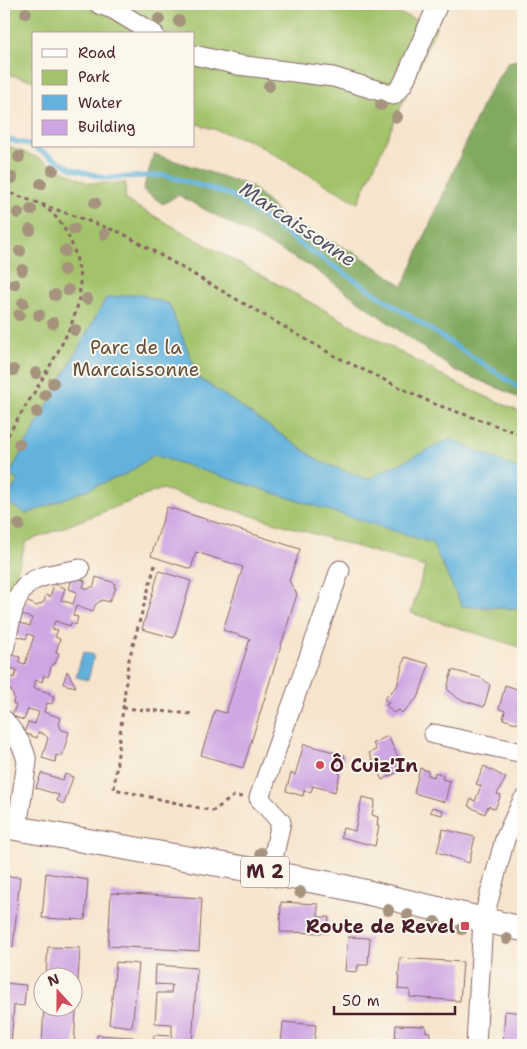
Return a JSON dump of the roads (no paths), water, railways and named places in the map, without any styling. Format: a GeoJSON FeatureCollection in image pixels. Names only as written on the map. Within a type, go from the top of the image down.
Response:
{"type":"FeatureCollection","features":[{"type":"Feature","properties":{"kind":"main road","name":"M 2"},"geometry":{"type":"LineString","coordinates":[[10,827],[332,884],[523,929]]}},
{"type":"Feature","properties":{"kind":"street"},"geometry":{"type":"LineString","coordinates":[[99,4],[113,9],[151,32]]}},
{"type":"Feature","properties":{"kind":"street"},"geometry":{"type":"LineString","coordinates":[[195,55],[238,65],[333,77],[393,95],[403,84],[434,11]]}},
{"type":"Feature","properties":{"kind":"street"},"geometry":{"type":"LineString","coordinates":[[4,649],[18,597],[26,585],[38,579],[80,569]]}},
{"type":"Feature","properties":{"kind":"street"},"geometry":{"type":"LineString","coordinates":[[270,873],[281,822],[259,798],[340,570]]}},
{"type":"Feature","properties":{"kind":"street"},"geometry":{"type":"LineString","coordinates":[[4,720],[26,753],[27,762],[10,827]]}},
{"type":"Feature","properties":{"kind":"street"},"geometry":{"type":"LineString","coordinates":[[434,734],[523,753]]}},
{"type":"Feature","properties":{"kind":"street"},"geometry":{"type":"LineString","coordinates":[[476,1045],[483,920],[505,839],[523,800]]}},
{"type":"Feature","properties":{"kind":"water"},"geometry":{"type":"Polygon","coordinates":[[[139,294],[169,304],[199,378],[321,462],[367,479],[451,439],[523,471],[523,609],[462,606],[432,543],[154,455],[128,473],[27,514],[5,502],[18,480],[9,475],[106,298],[139,294]]]}},
{"type":"Feature","properties":{"kind":"water"},"geometry":{"type":"Polygon","coordinates":[[[83,652],[94,655],[88,680],[76,677],[83,652]]]}},
{"type":"Feature","properties":{"kind":"waterway","name":"Marcaissonne"},"geometry":{"type":"LineString","coordinates":[[4,139],[32,146]]}},
{"type":"Feature","properties":{"kind":"waterway","name":"Marcaissonne"},"geometry":{"type":"LineString","coordinates":[[35,148],[73,169],[106,178],[165,175],[231,195],[303,246],[523,390]]}},
{"type":"Feature","properties":{"kind":"place","name":"Ô Cuiz'In"},"geometry":{"type":"Point","coordinates":[320,765]}},
{"type":"Feature","properties":{"kind":"place","name":"Route de Revel"},"geometry":{"type":"Point","coordinates":[465,926]}},
{"type":"Feature","properties":{"kind":"park label","name":"Parc de la Marcaissonne"},"geometry":{"type":"Point","coordinates":[136,358]}}]}
